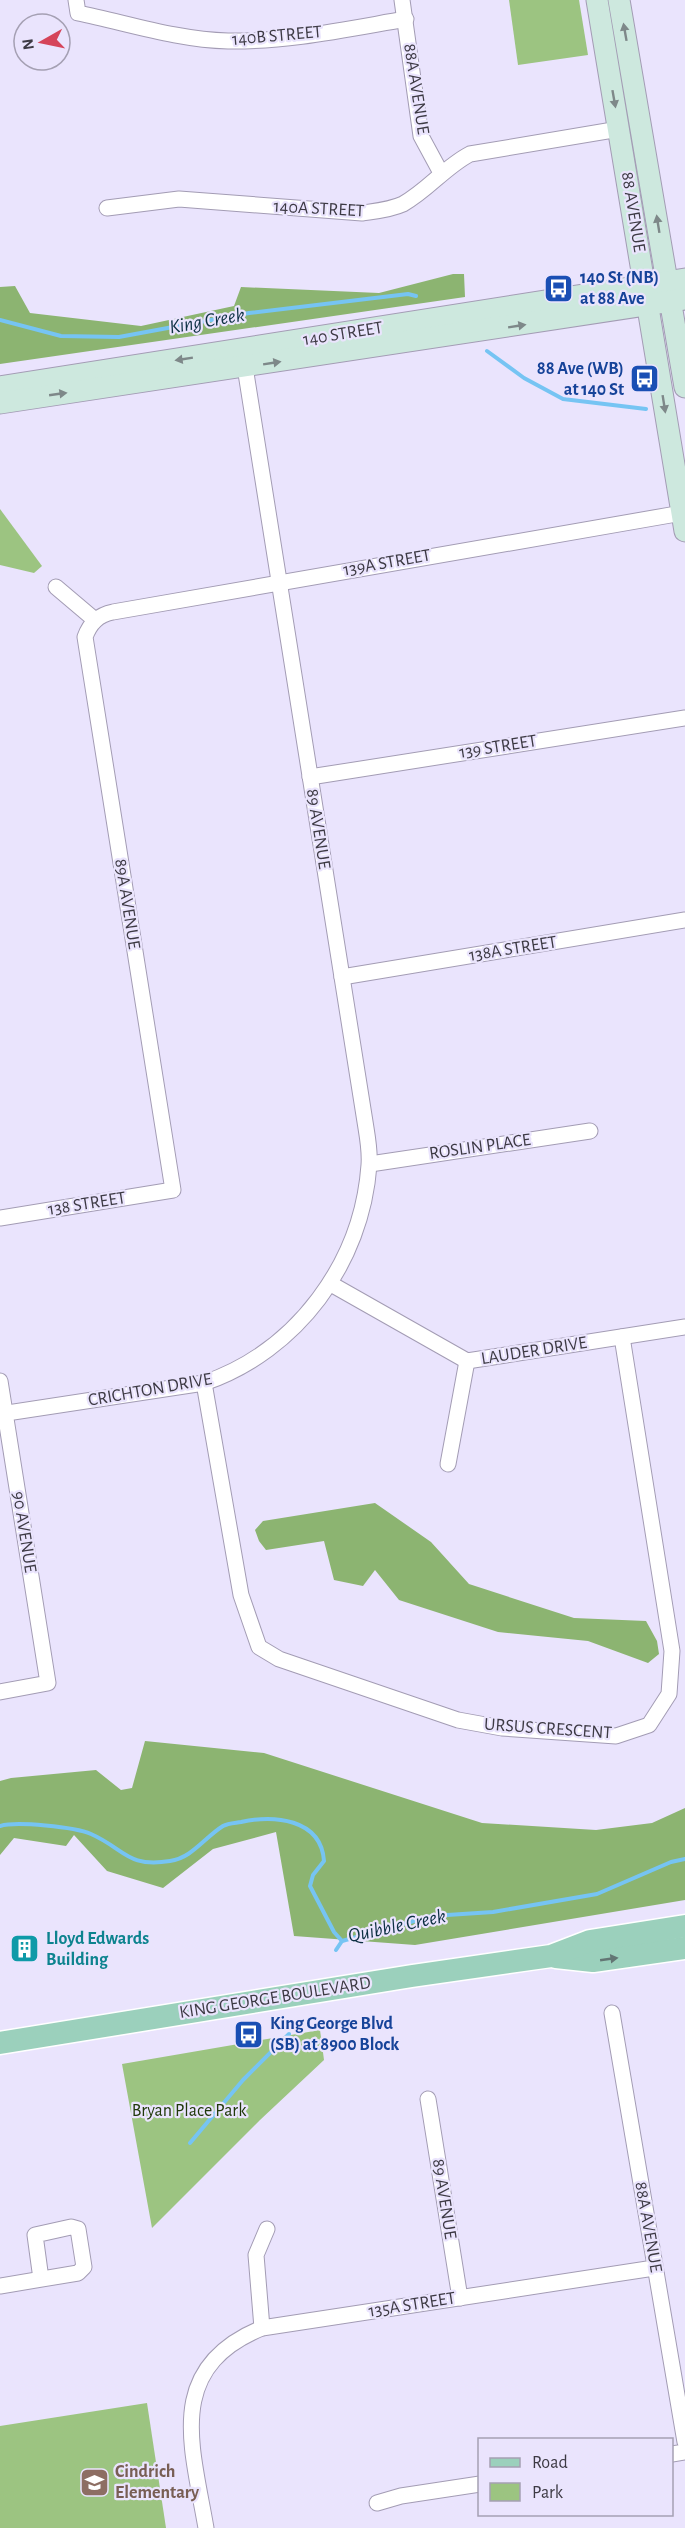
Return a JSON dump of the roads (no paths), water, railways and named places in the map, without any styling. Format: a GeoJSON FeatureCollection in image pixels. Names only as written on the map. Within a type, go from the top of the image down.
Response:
{"type":"FeatureCollection","features":[{"type":"Feature","properties":{"kind":"main road","name":"88 AVENUE"},"geometry":{"type":"LineString","coordinates":[[597,0],[684,522]]}},
{"type":"Feature","properties":{"kind":"main road","name":"88 AVENUE"},"geometry":{"type":"LineString","coordinates":[[619,0],[677,291],[685,387]]}},
{"type":"Feature","properties":{"kind":"main road","name":"140 STREET"},"geometry":{"type":"LineString","coordinates":[[0,387],[677,291]]}},
{"type":"Feature","properties":{"kind":"main road","name":"140 STREET"},"geometry":{"type":"LineString","coordinates":[[0,403],[245,368],[646,295]]}},
{"type":"Feature","properties":{"kind":"main road","name":"KING GEORGE BOULEVARD"},"geometry":{"type":"LineString","coordinates":[[0,2043],[412,1976],[551,1956],[590,1941],[685,1926]]}},
{"type":"Feature","properties":{"kind":"main road","name":"KING GEORGE BOULEVARD"},"geometry":{"type":"LineString","coordinates":[[551,1956],[593,1961],[685,1948]]}},
{"type":"Feature","properties":{"kind":"street","name":"88A AVENUE"},"geometry":{"type":"LineString","coordinates":[[402,0],[421,136],[441,173]]}},
{"type":"Feature","properties":{"kind":"street","name":"140B STREET"},"geometry":{"type":"LineString","coordinates":[[77,7],[188,36],[226,41],[299,36],[406,19]]}},
{"type":"Feature","properties":{"kind":"street","name":"140A STREET"},"geometry":{"type":"LineString","coordinates":[[107,208],[178,199],[362,213],[383,211],[403,204],[441,173],[470,154],[619,129]]}},
{"type":"Feature","properties":{"kind":"street","name":"89 AVENUE"},"geometry":{"type":"LineString","coordinates":[[245,368],[370,1164],[362,1206],[349,1250],[331,1284]]}},
{"type":"Feature","properties":{"kind":"street","name":"139A STREET"},"geometry":{"type":"LineString","coordinates":[[95,620],[103,614],[279,582],[684,522]]}},
{"type":"Feature","properties":{"kind":"street"},"geometry":{"type":"LineString","coordinates":[[56,587],[95,620]]}},
{"type":"Feature","properties":{"kind":"street","name":"89A AVENUE"},"geometry":{"type":"LineString","coordinates":[[95,620],[85,638],[173,1190]]}},
{"type":"Feature","properties":{"kind":"street","name":"139 STREET"},"geometry":{"type":"LineString","coordinates":[[310,777],[685,718]]}},
{"type":"Feature","properties":{"kind":"street","name":"138A STREET"},"geometry":{"type":"LineString","coordinates":[[342,977],[685,920]]}},
{"type":"Feature","properties":{"kind":"street","name":"ROSLIN PLACE"},"geometry":{"type":"LineString","coordinates":[[370,1164],[590,1131]]}},
{"type":"Feature","properties":{"kind":"street","name":"138 STREET"},"geometry":{"type":"LineString","coordinates":[[0,1218],[173,1190]]}},
{"type":"Feature","properties":{"kind":"street","name":"LAUDER DRIVE"},"geometry":{"type":"LineString","coordinates":[[331,1284],[467,1361],[685,1327]]}},
{"type":"Feature","properties":{"kind":"street","name":"CRICHTON DRIVE"},"geometry":{"type":"LineString","coordinates":[[3,1414],[204,1383],[247,1365],[277,1344],[301,1321],[331,1284]]}},
{"type":"Feature","properties":{"kind":"street","name":"URSUS CRESCENT"},"geometry":{"type":"LineString","coordinates":[[204,1383],[241,1595],[259,1647],[279,1659],[458,1720],[502,1728],[616,1736],[649,1725],[669,1694],[672,1651],[622,1337]]}},
{"type":"Feature","properties":{"kind":"street"},"geometry":{"type":"LineString","coordinates":[[448,1464],[467,1361]]}},
{"type":"Feature","properties":{"kind":"street","name":"90 AVENUE"},"geometry":{"type":"LineString","coordinates":[[0,1382],[3,1414],[48,1683],[0,1692]]}},
{"type":"Feature","properties":{"kind":"street","name":"88A AVENUE"},"geometry":{"type":"LineString","coordinates":[[612,2013],[685,2442]]}},
{"type":"Feature","properties":{"kind":"street","name":"89 AVENUE"},"geometry":{"type":"LineString","coordinates":[[428,2099],[460,2298]]}},
{"type":"Feature","properties":{"kind":"street"},"geometry":{"type":"LineString","coordinates":[[262,2328],[256,2256],[267,2229]]}},
{"type":"Feature","properties":{"kind":"street","name":"135A STREET"},"geometry":{"type":"LineString","coordinates":[[206,2528],[190,2436],[196,2389],[205,2369],[238,2338],[262,2328],[654,2268]]}},
{"type":"Feature","properties":{"kind":"street"},"geometry":{"type":"LineString","coordinates":[[0,2286],[40,2279]]}},
{"type":"Feature","properties":{"kind":"street"},"geometry":{"type":"LineString","coordinates":[[377,2503],[400,2496],[478,2484]]}},
{"type":"Feature","properties":{"kind":"waterway","name":"King Creek"},"geometry":{"type":"LineString","coordinates":[[0,320],[61,336],[119,337],[249,313],[408,294],[416,296]]}},
{"type":"Feature","properties":{"kind":"waterway","name":"King Creek"},"geometry":{"type":"LineString","coordinates":[[487,351],[524,378],[563,399],[646,409]]}},
{"type":"Feature","properties":{"kind":"waterway","name":"Quibble Creek"},"geometry":{"type":"LineString","coordinates":[[0,1826],[32,1824],[83,1831],[127,1856],[144,1862],[156,1862],[170,1861],[185,1856],[227,1824],[267,1819],[293,1823],[305,1828],[321,1847],[324,1861],[313,1875],[310,1886],[334,1932],[342,1941],[432,1916],[493,1912],[597,1894],[671,1862],[685,1859]]}},
{"type":"Feature","properties":{"kind":"waterway"},"geometry":{"type":"LineString","coordinates":[[336,1950],[342,1941]]}},
{"type":"Feature","properties":{"kind":"waterway"},"geometry":{"type":"LineString","coordinates":[[190,2143],[243,2080],[289,2034]]}},
{"type":"Feature","properties":{"kind":"place","name":"140 St (NB) at 88 Ave"},"geometry":{"type":"Point","coordinates":[559,288]}},
{"type":"Feature","properties":{"kind":"place","name":"88 Ave (WB) at 140 St"},"geometry":{"type":"Point","coordinates":[645,379]}},
{"type":"Feature","properties":{"kind":"place","name":"Lloyd Edwards Building"},"geometry":{"type":"Point","coordinates":[25,1949]}},
{"type":"Feature","properties":{"kind":"place","name":"King George Blvd (SB) at 8900 Block"},"geometry":{"type":"Point","coordinates":[249,2034]}},
{"type":"Feature","properties":{"kind":"place","name":"Cindrich Elementary"},"geometry":{"type":"Point","coordinates":[94,2482]}},
{"type":"Feature","properties":{"kind":"park label","name":"Bryan Place Park"},"geometry":{"type":"Point","coordinates":[189,2111]}}]}
